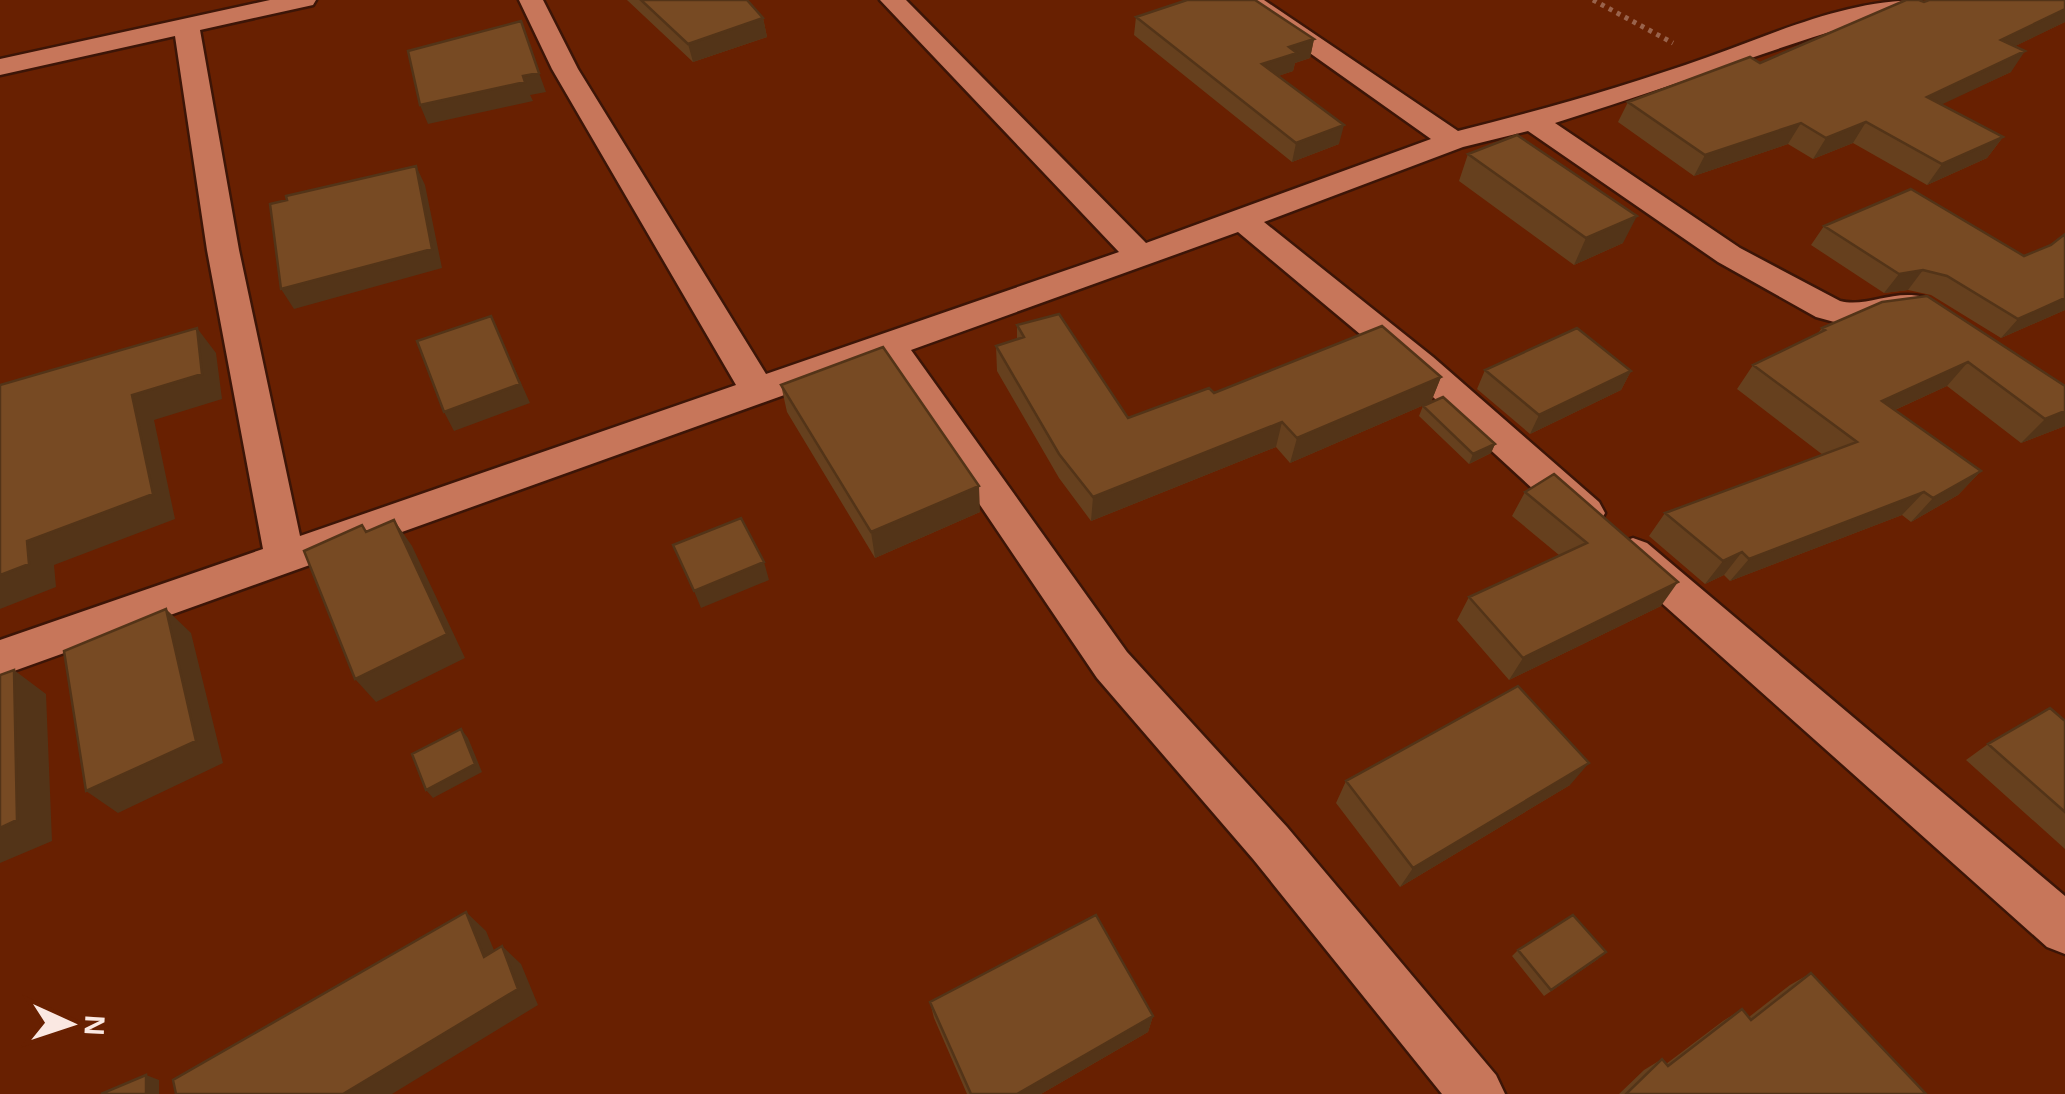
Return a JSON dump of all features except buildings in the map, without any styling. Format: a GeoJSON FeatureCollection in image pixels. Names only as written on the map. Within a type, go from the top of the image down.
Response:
{"type":"FeatureCollection","features":[{"type":"Feature","properties":{"kind":"street"},"geometry":{"type":"LineString","coordinates":[[0,66],[304,0]]}},
{"type":"Feature","properties":{"kind":"street"},"geometry":{"type":"LineString","coordinates":[[531,0],[566,69],[758,391]]}},
{"type":"Feature","properties":{"kind":"street"},"geometry":{"type":"LineString","coordinates":[[892,0],[1139,254]]}},
{"type":"Feature","properties":{"kind":"street"},"geometry":{"type":"LineString","coordinates":[[1248,0],[1453,141]]}},
{"type":"Feature","properties":{"kind":"street"},"geometry":{"type":"LineString","coordinates":[[0,658],[284,554],[1242,220],[1453,141],[1533,121],[1714,64],[1813,27],[1910,0]]}},
{"type":"Feature","properties":{"kind":"street"},"geometry":{"type":"LineString","coordinates":[[188,27],[223,250],[284,554]]}},
{"type":"Feature","properties":{"kind":"street"},"geometry":{"type":"LineString","coordinates":[[1533,121],[1729,255],[1828,309],[1849,314],[1891,305],[1916,305],[1946,325]]}},
{"type":"Feature","properties":{"kind":"street"},"geometry":{"type":"LineString","coordinates":[[1242,220],[1421,366],[2065,928]]}},
{"type":"Feature","properties":{"kind":"street"},"geometry":{"type":"LineString","coordinates":[[888,343],[1112,665],[1270,843],[1478,1094]]}},
{"type":"Feature","properties":{"kind":"path"},"geometry":{"type":"LineString","coordinates":[[1592,0],[1714,64]]}}]}
